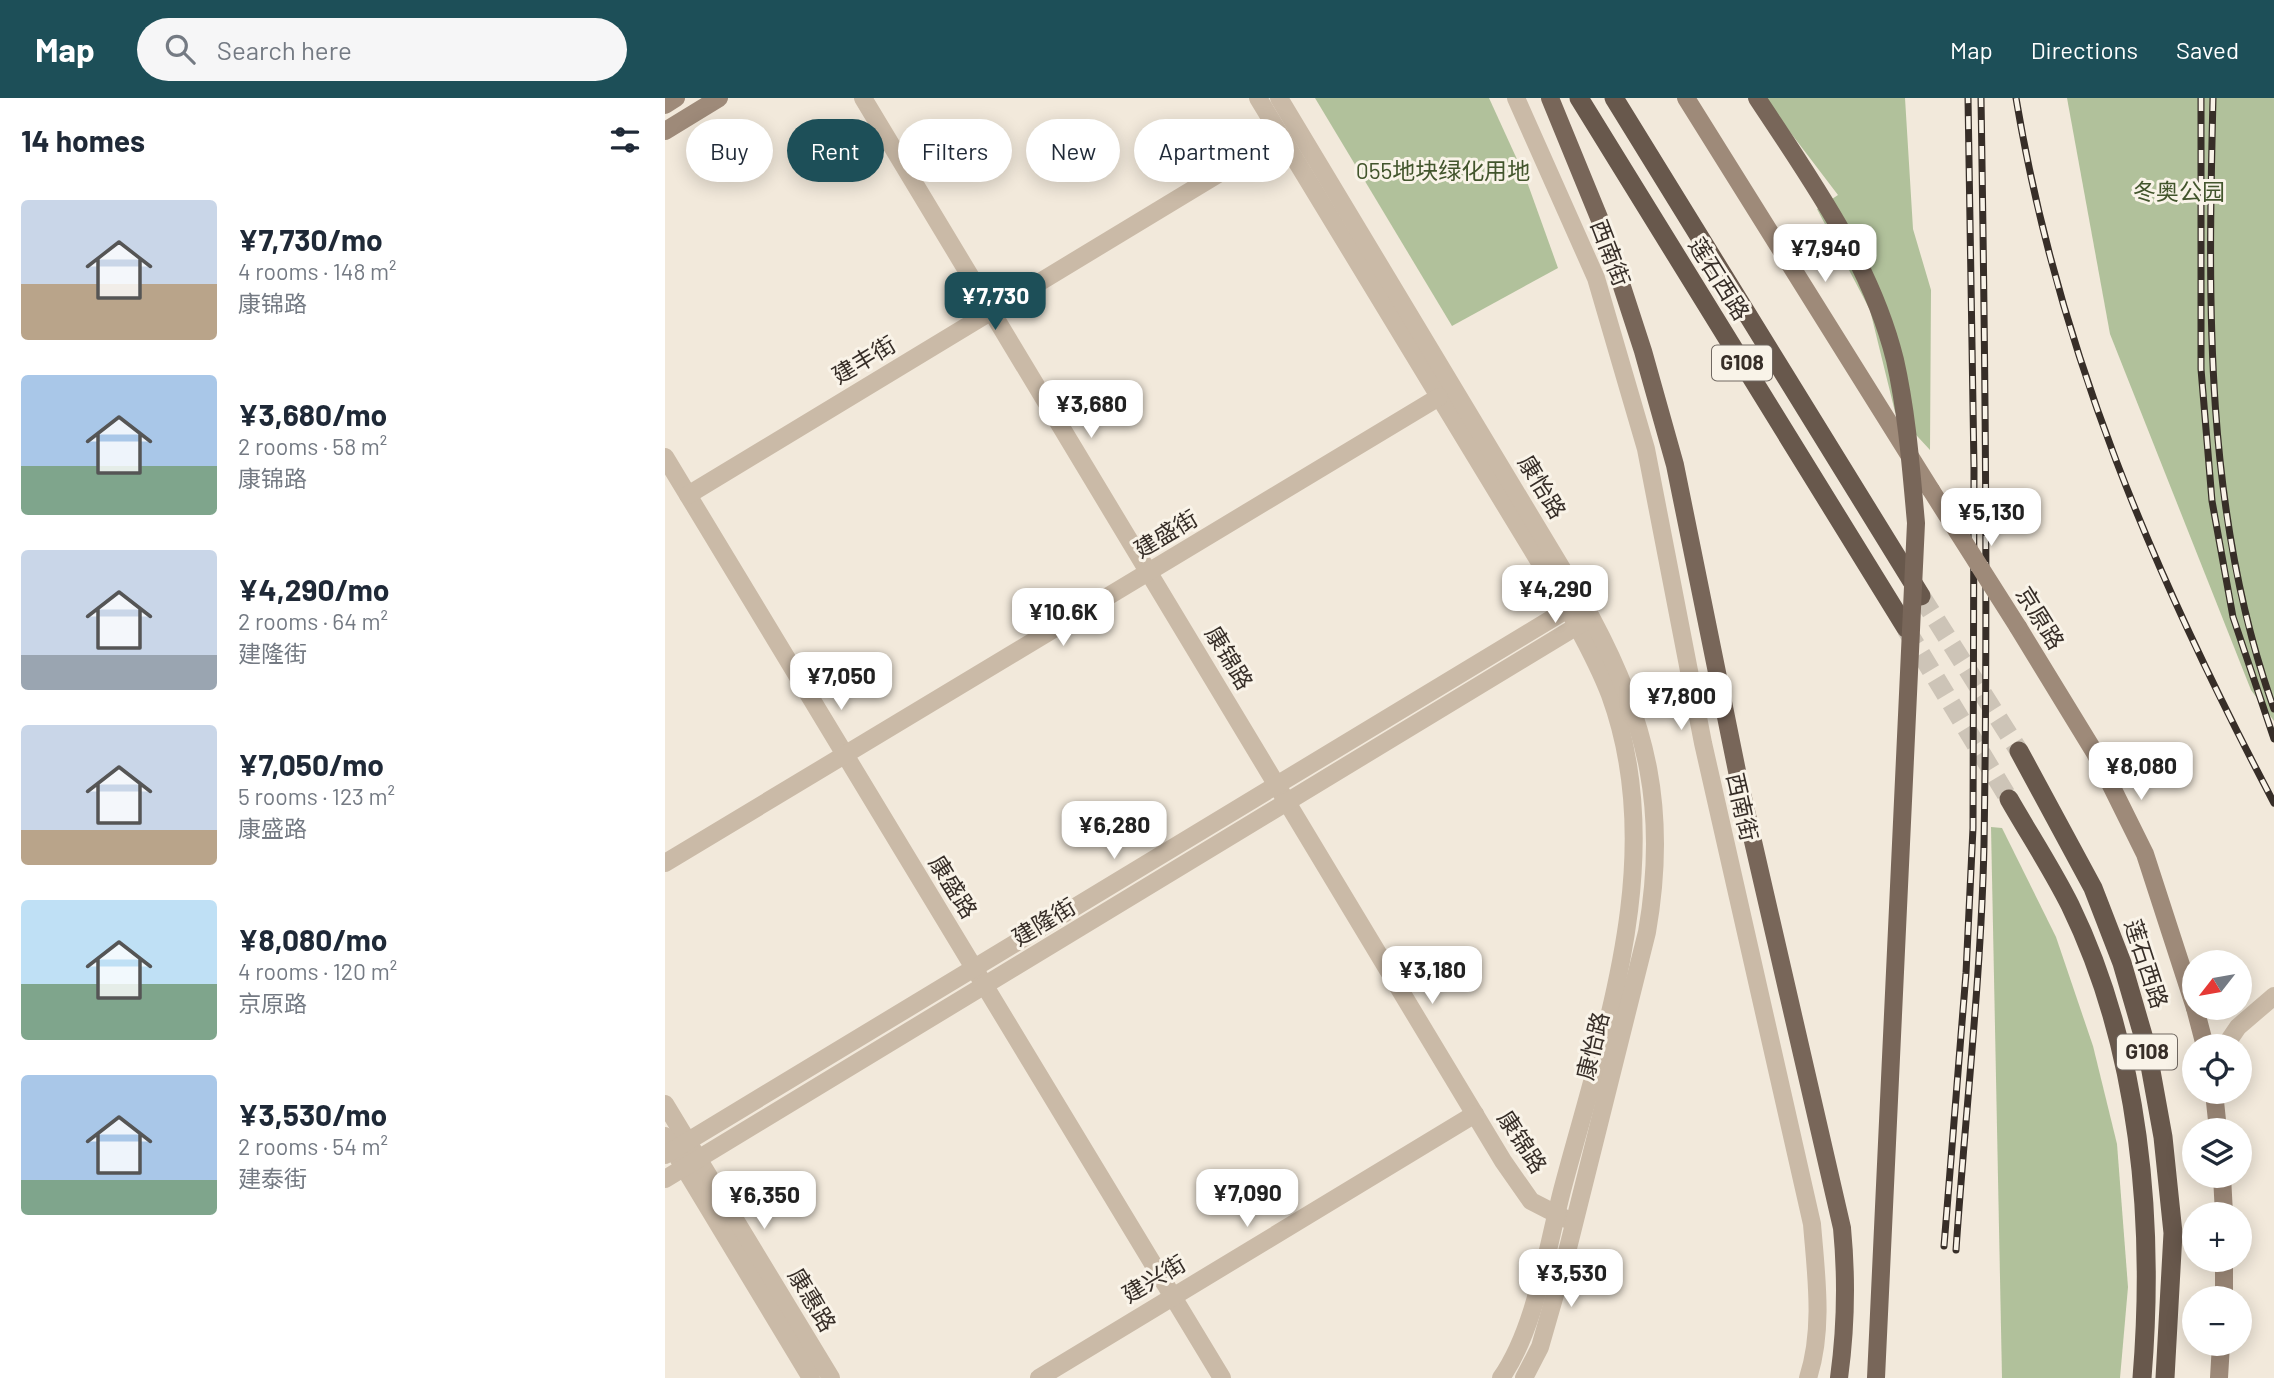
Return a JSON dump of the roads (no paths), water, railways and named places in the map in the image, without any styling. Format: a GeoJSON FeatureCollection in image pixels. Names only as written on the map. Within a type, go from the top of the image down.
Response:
{"type":"FeatureCollection","features":[{"type":"Feature","properties":{"kind":"highway","name":"莲石西路"},"geometry":{"type":"LineString","coordinates":[[1579,98],[1906,628]]}},
{"type":"Feature","properties":{"kind":"highway","name":"莲石西路"},"geometry":{"type":"LineString","coordinates":[[1614,98],[1921,596]]}},
{"type":"Feature","properties":{"kind":"highway","name":"莲石西路"},"geometry":{"type":"LineString","coordinates":[[2018,751],[2093,888],[2122,963],[2147,1049],[2163,1137],[2173,1233],[2165,1378]]}},
{"type":"Feature","properties":{"kind":"highway","name":"G108"},"geometry":{"type":"LineString","coordinates":[[2009,799],[2070,906],[2098,975],[2122,1058],[2138,1143],[2145,1237],[2146,1329],[2142,1378]]}},
{"type":"Feature","properties":{"kind":"main road"},"geometry":{"type":"LineString","coordinates":[[665,131],[719,98]]}},
{"type":"Feature","properties":{"kind":"main road"},"geometry":{"type":"LineString","coordinates":[[1551,98],[1602,225],[1643,351],[1675,465],[1738,776],[1842,1228],[1847,1297],[1839,1378]]}},
{"type":"Feature","properties":{"kind":"main road","name":"京原路"},"geometry":{"type":"LineString","coordinates":[[1686,98],[2095,753],[2145,854],[2182,968]]}},
{"type":"Feature","properties":{"kind":"main road"},"geometry":{"type":"LineString","coordinates":[[1757,98],[1820,194],[1856,257],[1878,307],[1894,359],[1909,439],[1916,523],[1876,1378]]}},
{"type":"Feature","properties":{"kind":"main road"},"geometry":{"type":"LineString","coordinates":[[2218,1378],[2220,1356]]}},
{"type":"Feature","properties":{"kind":"street","name":"康锦路"},"geometry":{"type":"LineString","coordinates":[[863,98],[1475,1114],[1531,1201],[1564,1218]]}},
{"type":"Feature","properties":{"kind":"street","name":"康怡路"},"geometry":{"type":"LineString","coordinates":[[1258,98],[1271,119]]}},
{"type":"Feature","properties":{"kind":"street","name":"康怡路"},"geometry":{"type":"LineString","coordinates":[[1279,98],[1584,622],[1615,663],[1648,755],[1655,815],[1654,876],[1647,932],[1564,1218]]}},
{"type":"Feature","properties":{"kind":"street","name":"西南街"},"geometry":{"type":"LineString","coordinates":[[1516,98],[1596,278],[1646,449],[1703,743],[1812,1224],[1818,1301],[1812,1364],[1808,1378]]}},
{"type":"Feature","properties":{"kind":"street"},"geometry":{"type":"LineString","coordinates":[[671,100],[684,119]]}},
{"type":"Feature","properties":{"kind":"street","name":"康怡路"},"geometry":{"type":"LineString","coordinates":[[1294,157],[1439,397],[1575,605]]}},
{"type":"Feature","properties":{"kind":"street","name":"建丰街"},"geometry":{"type":"LineString","coordinates":[[688,495],[1205,182]]}},
{"type":"Feature","properties":{"kind":"street","name":"建盛街"},"geometry":{"type":"LineString","coordinates":[[665,863],[1439,397]]}},
{"type":"Feature","properties":{"kind":"street","name":"康盛路"},"geometry":{"type":"LineString","coordinates":[[665,457],[1222,1378]]}},
{"type":"Feature","properties":{"kind":"street","name":"建隆街"},"geometry":{"type":"LineString","coordinates":[[673,1146],[974,968],[1575,605]]}},
{"type":"Feature","properties":{"kind":"street","name":"建隆街"},"geometry":{"type":"LineString","coordinates":[[665,1179],[1584,622]]}},
{"type":"Feature","properties":{"kind":"street"},"geometry":{"type":"LineString","coordinates":[[2233,1034],[2274,996]]}},
{"type":"Feature","properties":{"kind":"street","name":"康惠路"},"geometry":{"type":"LineString","coordinates":[[665,1104],[673,1146],[691,1164],[831,1378]]}},
{"type":"Feature","properties":{"kind":"street","name":"建兴街"},"geometry":{"type":"LineString","coordinates":[[1039,1378],[1475,1114]]}},
{"type":"Feature","properties":{"kind":"street","name":"康惠路"},"geometry":{"type":"LineString","coordinates":[[691,1164],[811,1378]]}},
{"type":"Feature","properties":{"kind":"street"},"geometry":{"type":"LineString","coordinates":[[1501,1378],[1518,1344],[1564,1218]]}},
{"type":"Feature","properties":{"kind":"street"},"geometry":{"type":"LineString","coordinates":[[1524,1378],[1540,1347],[1564,1218]]}},
{"type":"Feature","properties":{"kind":"tunnel"},"geometry":{"type":"LineString","coordinates":[[1921,596],[2019,751]]}},
{"type":"Feature","properties":{"kind":"tunnel"},"geometry":{"type":"LineString","coordinates":[[1906,629],[2009,799]]}},
{"type":"Feature","properties":{"kind":"railway"},"geometry":{"type":"LineString","coordinates":[[1944,1246],[1966,973],[1973,828],[1974,468],[1968,98]]}},
{"type":"Feature","properties":{"kind":"railway"},"geometry":{"type":"LineString","coordinates":[[1956,1250],[1976,997],[1984,845],[1986,472],[1981,98]]}},
{"type":"Feature","properties":{"kind":"railway"},"geometry":{"type":"LineString","coordinates":[[2016,98],[2034,192],[2057,283],[2116,461],[2189,633],[2274,803]]}},
{"type":"Feature","properties":{"kind":"railway"},"geometry":{"type":"LineString","coordinates":[[2201,98],[2201,369],[2212,501],[2233,617],[2274,739]]}},
{"type":"Feature","properties":{"kind":"railway"},"geometry":{"type":"LineString","coordinates":[[2213,98],[2211,252],[2215,407],[2234,560],[2251,635],[2274,709]]}},
{"type":"Feature","properties":{"kind":"park label","name":"055地块绿化用地"},"geometry":{"type":"Point","coordinates":[1443,171]}},
{"type":"Feature","properties":{"kind":"park label","name":"冬奥公园"},"geometry":{"type":"Point","coordinates":[2179,192]}}]}
